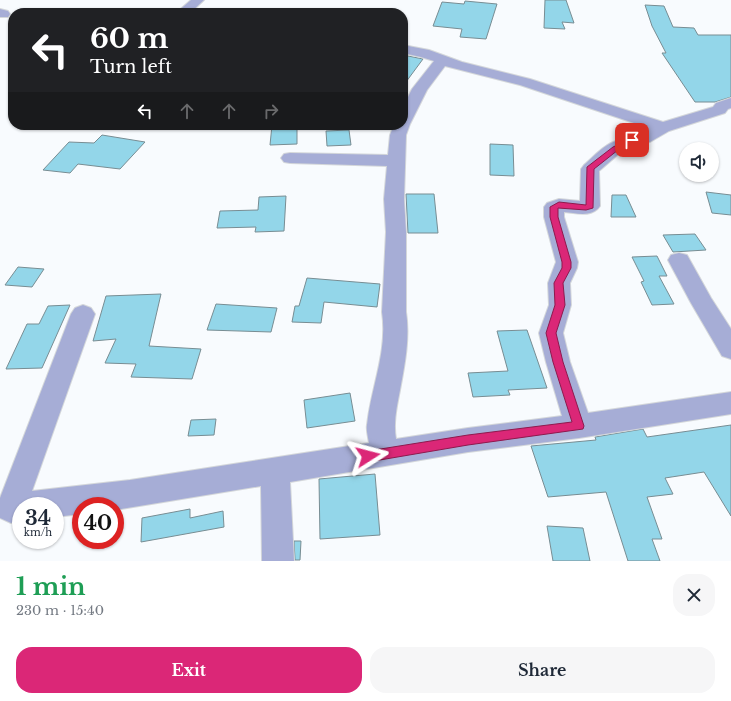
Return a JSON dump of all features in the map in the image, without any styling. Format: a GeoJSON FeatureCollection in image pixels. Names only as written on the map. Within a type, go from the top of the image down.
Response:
{"type":"FeatureCollection","features":[{"type":"Feature","properties":{"kind":"street"},"geometry":{"type":"LineString","coordinates":[[188,8],[198,0]]}},
{"type":"Feature","properties":{"kind":"street"},"geometry":{"type":"LineString","coordinates":[[408,50],[525,82],[663,127]]}},
{"type":"Feature","properties":{"kind":"street"},"geometry":{"type":"LineString","coordinates":[[408,112],[420,89],[442,59]]}},
{"type":"Feature","properties":{"kind":"street"},"geometry":{"type":"LineString","coordinates":[[579,426],[558,362],[551,333],[560,305],[559,283],[566,268],[567,262],[554,217],[554,207],[559,204],[586,208],[590,206],[591,167],[615,148],[632,140],[644,138],[663,127],[719,110],[722,106],[731,103]]}},
{"type":"Feature","properties":{"kind":"street"},"geometry":{"type":"LineString","coordinates":[[384,454],[380,426],[390,377],[396,325],[394,312],[396,232],[394,199],[398,135],[400,130]]}},
{"type":"Feature","properties":{"kind":"street"},"geometry":{"type":"LineString","coordinates":[[290,158],[396,161]]}},
{"type":"Feature","properties":{"kind":"street"},"geometry":{"type":"LineString","coordinates":[[679,260],[702,303],[731,349]]}},
{"type":"Feature","properties":{"kind":"street"},"geometry":{"type":"LineString","coordinates":[[19,497],[83,314]]}},
{"type":"Feature","properties":{"kind":"street"},"geometry":{"type":"LineString","coordinates":[[64,501],[130,494],[468,440],[579,426],[731,403]]}},
{"type":"Feature","properties":{"kind":"street"},"geometry":{"type":"LineString","coordinates":[[275,470],[278,561]]}},
{"type":"Feature","properties":{"kind":"building"},"geometry":{"type":"Polygon","coordinates":[[[545,0],[566,0],[574,23],[562,22],[565,29],[544,28],[545,0]]]}},
{"type":"Feature","properties":{"kind":"building"},"geometry":{"type":"Polygon","coordinates":[[[465,1],[497,4],[486,39],[460,37],[462,29],[433,26],[442,2],[464,4],[465,1]]]}},
{"type":"Feature","properties":{"kind":"building"},"geometry":{"type":"Polygon","coordinates":[[[645,5],[664,6],[673,27],[694,28],[698,35],[731,35],[731,97],[715,102],[695,102],[662,53],[666,53],[652,26],[645,5]]]}},
{"type":"Feature","properties":{"kind":"building"},"geometry":{"type":"Polygon","coordinates":[[[408,56],[423,59],[408,79],[408,56]]]}},
{"type":"Feature","properties":{"kind":"building"},"geometry":{"type":"Polygon","coordinates":[[[272,130],[297,130],[297,144],[270,145],[272,130]]]}},
{"type":"Feature","properties":{"kind":"building"},"geometry":{"type":"Polygon","coordinates":[[[349,130],[351,145],[327,146],[326,131],[349,130]]]}},
{"type":"Feature","properties":{"kind":"building"},"geometry":{"type":"Polygon","coordinates":[[[102,135],[145,142],[120,169],[78,164],[70,173],[43,170],[69,142],[94,143],[102,135]]]}},
{"type":"Feature","properties":{"kind":"building"},"geometry":{"type":"Polygon","coordinates":[[[490,144],[513,145],[514,176],[490,175],[490,144]]]}},
{"type":"Feature","properties":{"kind":"building"},"geometry":{"type":"Polygon","coordinates":[[[706,192],[731,195],[731,215],[712,213],[706,192]]]}},
{"type":"Feature","properties":{"kind":"building"},"geometry":{"type":"Polygon","coordinates":[[[406,194],[434,194],[438,233],[408,233],[406,194]]]}},
{"type":"Feature","properties":{"kind":"building"},"geometry":{"type":"Polygon","coordinates":[[[612,195],[626,195],[636,217],[611,217],[612,195]]]}},
{"type":"Feature","properties":{"kind":"building"},"geometry":{"type":"Polygon","coordinates":[[[286,196],[284,231],[255,232],[256,227],[217,228],[220,211],[258,210],[259,197],[286,196]]]}},
{"type":"Feature","properties":{"kind":"building"},"geometry":{"type":"Polygon","coordinates":[[[695,234],[706,250],[673,252],[663,235],[695,234]]]}},
{"type":"Feature","properties":{"kind":"building"},"geometry":{"type":"Polygon","coordinates":[[[657,256],[667,276],[659,276],[674,304],[652,305],[641,282],[644,281],[632,257],[657,256]]]}},
{"type":"Feature","properties":{"kind":"building"},"geometry":{"type":"Polygon","coordinates":[[[18,267],[44,269],[32,287],[5,285],[18,267]]]}},
{"type":"Feature","properties":{"kind":"building"},"geometry":{"type":"Polygon","coordinates":[[[307,278],[380,284],[377,307],[324,302],[321,323],[292,322],[295,306],[299,306],[307,278]]]}},
{"type":"Feature","properties":{"kind":"building"},"geometry":{"type":"Polygon","coordinates":[[[161,294],[149,346],[201,349],[192,379],[131,377],[136,364],[105,363],[116,339],[93,341],[106,296],[161,294]]]}},
{"type":"Feature","properties":{"kind":"building"},"geometry":{"type":"Polygon","coordinates":[[[216,304],[277,308],[271,332],[207,330],[216,304]]]}},
{"type":"Feature","properties":{"kind":"building"},"geometry":{"type":"Polygon","coordinates":[[[70,305],[42,368],[6,369],[27,324],[39,324],[48,306],[70,305]]]}},
{"type":"Feature","properties":{"kind":"building"},"geometry":{"type":"Polygon","coordinates":[[[527,330],[547,388],[508,390],[510,395],[473,397],[468,373],[508,371],[497,331],[527,330]]]}},
{"type":"Feature","properties":{"kind":"building"},"geometry":{"type":"Polygon","coordinates":[[[350,393],[355,421],[307,428],[304,400],[350,393]]]}},
{"type":"Feature","properties":{"kind":"building"},"geometry":{"type":"Polygon","coordinates":[[[216,419],[214,435],[188,436],[191,420],[216,419]]]}},
{"type":"Feature","properties":{"kind":"building"},"geometry":{"type":"Polygon","coordinates":[[[731,425],[731,516],[704,472],[665,478],[673,494],[647,497],[662,539],[652,539],[660,561],[628,561],[606,492],[548,497],[531,446],[596,440],[595,437],[643,429],[647,437],[731,425]]]}},
{"type":"Feature","properties":{"kind":"building"},"geometry":{"type":"Polygon","coordinates":[[[375,474],[380,535],[320,539],[319,479],[375,474]]]}},
{"type":"Feature","properties":{"kind":"building"},"geometry":{"type":"Polygon","coordinates":[[[190,509],[190,518],[223,511],[224,527],[141,542],[142,518],[190,509]]]}},
{"type":"Feature","properties":{"kind":"building"},"geometry":{"type":"Polygon","coordinates":[[[547,526],[583,528],[590,561],[553,561],[547,526]]]}},
{"type":"Feature","properties":{"kind":"building"},"geometry":{"type":"Polygon","coordinates":[[[294,541],[301,541],[300,560],[295,560],[294,541]]]}},
{"type":"Feature","properties":{"kind":"route"},"geometry":{"type":"LineString","coordinates":[[368,456],[468,440],[579,426],[558,362],[551,333],[556,322],[560,305],[559,283],[566,268],[567,262],[558,235],[554,217],[554,207],[559,204],[586,208],[590,206],[591,167],[615,148],[632,140]]}}]}
